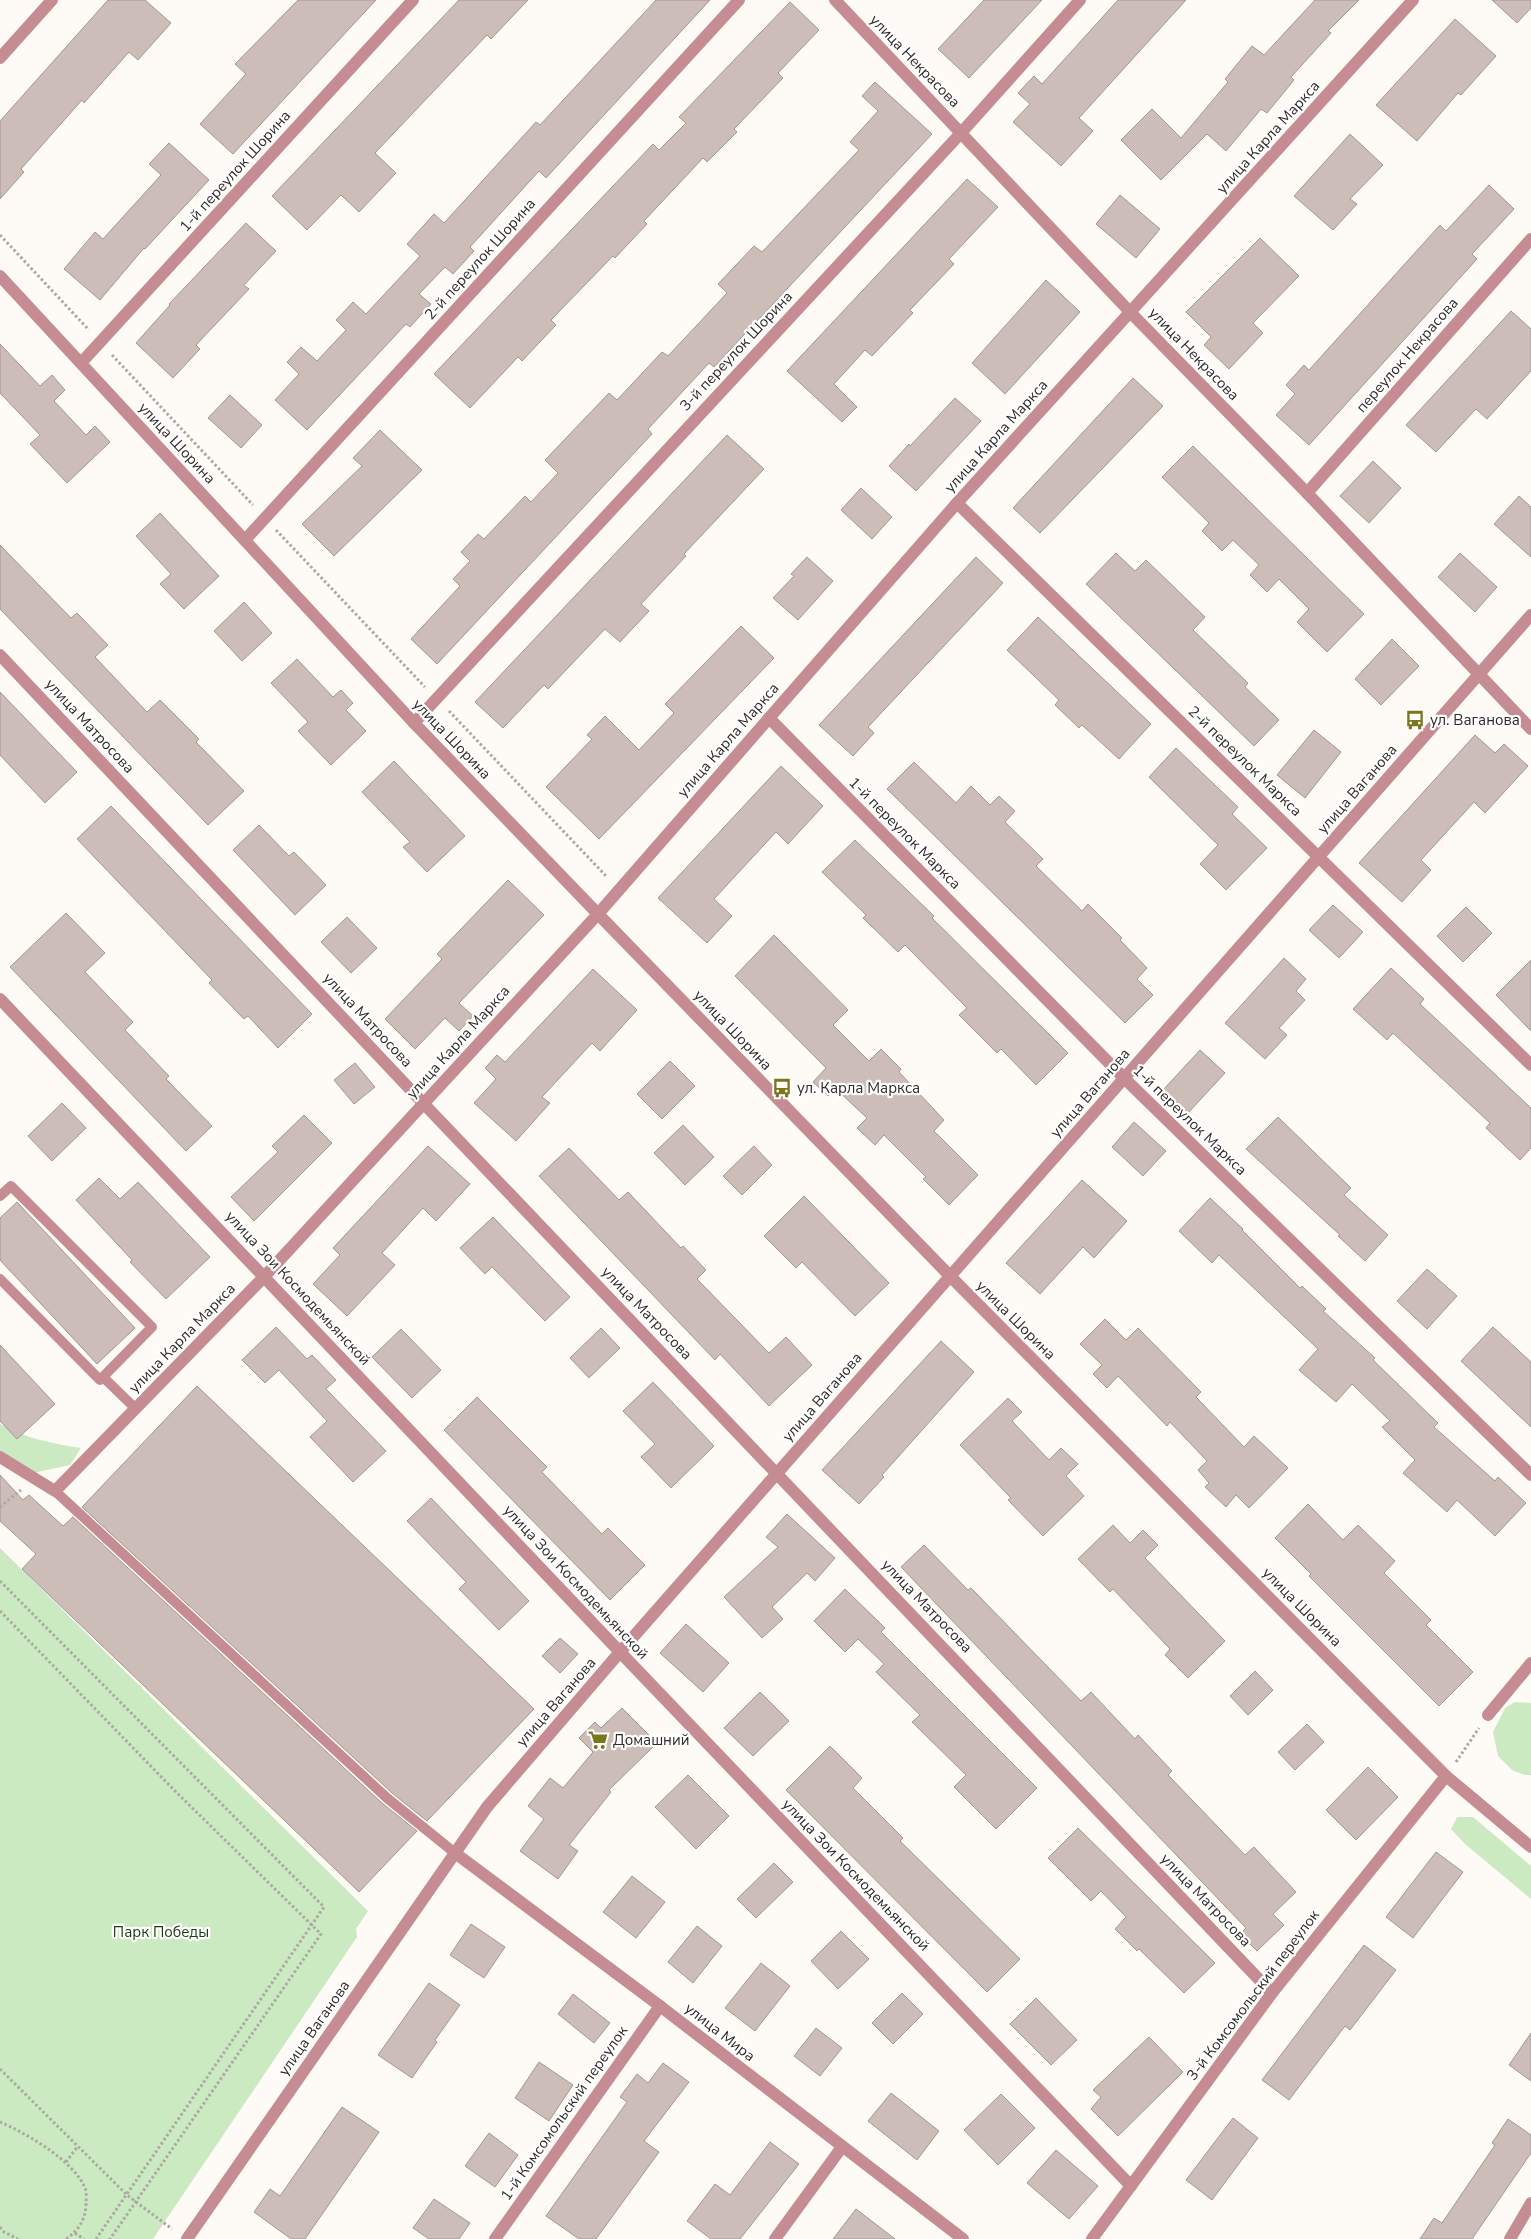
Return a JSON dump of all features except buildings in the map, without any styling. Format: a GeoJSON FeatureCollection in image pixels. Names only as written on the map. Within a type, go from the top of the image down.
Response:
{"type":"FeatureCollection","features":[{"type":"Feature","properties":{"kind":"street"},"geometry":{"type":"LineString","coordinates":[[0,58],[52,0]]}},
{"type":"Feature","properties":{"kind":"street","name":"1-й переулок Шорина"},"geometry":{"type":"LineString","coordinates":[[81,363],[413,0]]}},
{"type":"Feature","properties":{"kind":"street","name":"2-й переулок Шорина"},"geometry":{"type":"LineString","coordinates":[[245,540],[739,0]]}},
{"type":"Feature","properties":{"kind":"street","name":"улица Некрасова"},"geometry":{"type":"LineString","coordinates":[[835,0],[1131,313],[1307,493],[1531,729]]}},
{"type":"Feature","properties":{"kind":"street","name":"3-й переулок Шорина"},"geometry":{"type":"LineString","coordinates":[[414,723],[961,132],[1080,0]]}},
{"type":"Feature","properties":{"kind":"street","name":"улица Карла Маркса"},"geometry":{"type":"LineString","coordinates":[[55,1491],[264,1276],[598,914],[957,503],[1413,0]]}},
{"type":"Feature","properties":{"kind":"street","name":"переулок Некрасова"},"geometry":{"type":"LineString","coordinates":[[1307,493],[1531,239]]}},
{"type":"Feature","properties":{"kind":"street","name":"улица Шорина"},"geometry":{"type":"LineString","coordinates":[[0,276],[414,723],[950,1276],[1446,1776],[1531,1847]]}},
{"type":"Feature","properties":{"kind":"street","name":"2-й переулок Маркса"},"geometry":{"type":"LineString","coordinates":[[957,503],[1531,1065]]}},
{"type":"Feature","properties":{"kind":"street","name":"улица Ваганова"},"geometry":{"type":"LineString","coordinates":[[182,2236],[487,1807],[620,1652],[1531,615]]}},
{"type":"Feature","properties":{"kind":"street","name":"улица Матросова"},"geometry":{"type":"LineString","coordinates":[[0,655],[424,1104],[1272,1993]]}},
{"type":"Feature","properties":{"kind":"street","name":"1-й переулок Маркса"},"geometry":{"type":"LineString","coordinates":[[769,718],[1124,1078],[1531,1475]]}},
{"type":"Feature","properties":{"kind":"street","name":"улица Зои Космодемьянской"},"geometry":{"type":"LineString","coordinates":[[0,999],[620,1652],[1131,2186]]}},
{"type":"Feature","properties":{"kind":"street"},"geometry":{"type":"LineString","coordinates":[[0,1457],[55,1491]]}},
{"type":"Feature","properties":{"kind":"street"},"geometry":{"type":"LineString","coordinates":[[1488,1715],[1531,1663]]}},
{"type":"Feature","properties":{"kind":"street","name":"3-й Комсомольский переулок"},"geometry":{"type":"LineString","coordinates":[[1092,2239],[1272,1993],[1446,1776]]}},
{"type":"Feature","properties":{"kind":"street","name":"улица Мира"},"geometry":{"type":"LineString","coordinates":[[455,1853],[660,2006],[963,2239]]}},
{"type":"Feature","properties":{"kind":"street","name":"1-й Комсомольский переулок"},"geometry":{"type":"LineString","coordinates":[[495,2239],[660,2006]]}},
{"type":"Feature","properties":{"kind":"street"},"geometry":{"type":"LineString","coordinates":[[775,2239],[842,2147]]}},
{"type":"Feature","properties":{"kind":"street"},"geometry":{"type":"LineString","coordinates":[[1510,2239],[1531,2203]]}},
{"type":"Feature","properties":{"kind":"lane"},"geometry":{"type":"LineString","coordinates":[[0,1196],[11,1186],[152,1326],[100,1380],[0,1279]]}},
{"type":"Feature","properties":{"kind":"lane"},"geometry":{"type":"LineString","coordinates":[[103,1378],[136,1409]]}},
{"type":"Feature","properties":{"kind":"lane"},"geometry":{"type":"LineString","coordinates":[[55,1491],[387,1798],[455,1853]]}},
{"type":"Feature","properties":{"kind":"path"},"geometry":{"type":"LineString","coordinates":[[0,235],[265,518],[619,890]]}},
{"type":"Feature","properties":{"kind":"path"},"geometry":{"type":"LineString","coordinates":[[0,1507],[35,1479]]}},
{"type":"Feature","properties":{"kind":"path"},"geometry":{"type":"LineString","coordinates":[[0,1581],[324,1907],[96,2239]]}},
{"type":"Feature","properties":{"kind":"path"},"geometry":{"type":"LineString","coordinates":[[0,1611],[177,1793],[313,1924],[321,1934],[110,2239]]}},
{"type":"Feature","properties":{"kind":"path"},"geometry":{"type":"LineString","coordinates":[[1446,1776],[1488,1715]]}},
{"type":"Feature","properties":{"kind":"path"},"geometry":{"type":"LineString","coordinates":[[0,2069],[127,2195],[182,2236]]}},
{"type":"Feature","properties":{"kind":"path"},"geometry":{"type":"LineString","coordinates":[[0,2122],[18,2129],[66,2162],[86,2189],[86,2215],[75,2232],[66,2239]]}},
{"type":"Feature","properties":{"kind":"path"},"geometry":{"type":"LineString","coordinates":[[66,2162],[78,2146]]}},
{"type":"Feature","properties":{"kind":"path"},"geometry":{"type":"LineString","coordinates":[[0,2227],[18,2239]]}},
{"type":"Feature","properties":{"kind":"path"},"geometry":{"type":"LineString","coordinates":[[75,2232],[84,2239]]}},
{"type":"Feature","properties":{"kind":"green space"},"geometry":{"type":"Polygon","coordinates":[[[0,1424],[39,1440],[81,1448],[70,1465],[33,1473],[0,1461],[0,1424]]]}},
{"type":"Feature","properties":{"kind":"green space","name":"Парк Победы"},"geometry":{"type":"Polygon","coordinates":[[[0,1548],[368,1911],[356,1929],[357,1937],[153,2239],[0,2239],[0,1548]]]}},
{"type":"Feature","properties":{"kind":"green space"},"geometry":{"type":"Polygon","coordinates":[[[1515,1702],[1531,1703],[1531,1775],[1525,1775],[1512,1770],[1498,1756],[1493,1732],[1505,1708],[1515,1702]]]}},
{"type":"Feature","properties":{"kind":"green space"},"geometry":{"type":"Polygon","coordinates":[[[1457,1817],[1473,1817],[1531,1866],[1531,1899],[1465,1844],[1451,1829],[1457,1817]]]}},
{"type":"Feature","properties":{"kind":"place","name":"ул. Ваганова"},"geometry":{"type":"Point","coordinates":[1415,720]}},
{"type":"Feature","properties":{"kind":"place","name":"ул. Карла Маркса"},"geometry":{"type":"Point","coordinates":[782,1088]}},
{"type":"Feature","properties":{"kind":"place","name":"Домашний"},"geometry":{"type":"Point","coordinates":[598,1740]}}]}
